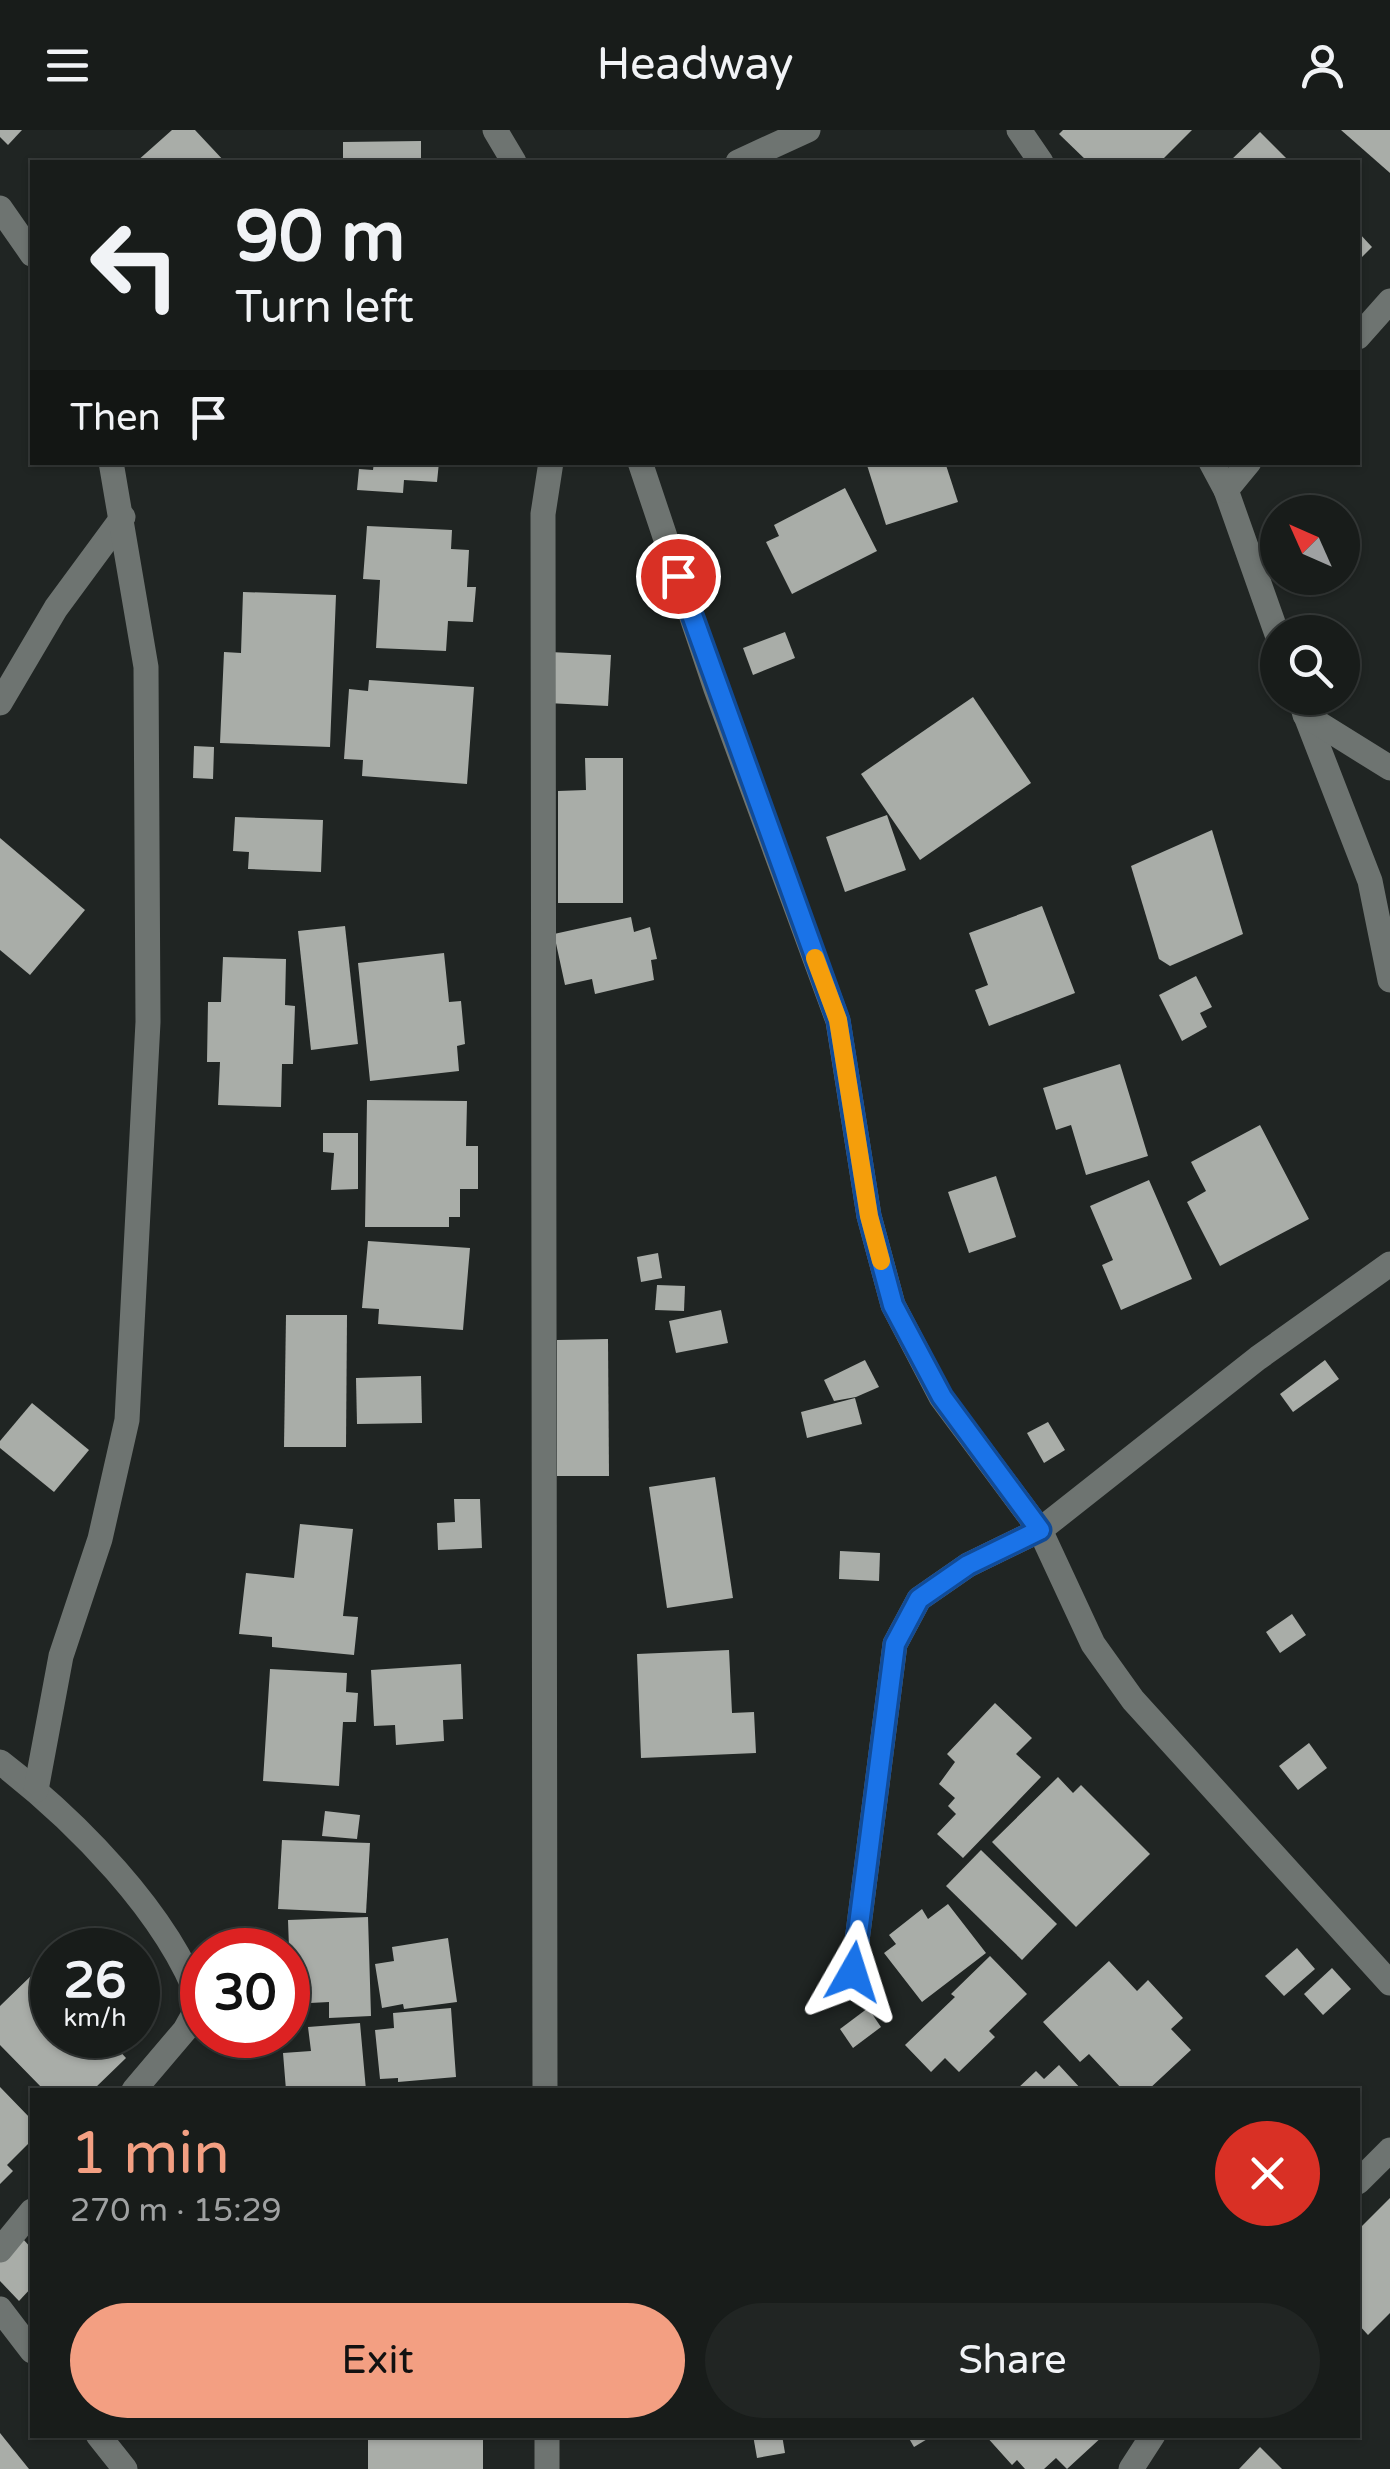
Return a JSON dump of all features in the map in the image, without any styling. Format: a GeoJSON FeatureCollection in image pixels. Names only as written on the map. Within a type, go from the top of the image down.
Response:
{"type":"FeatureCollection","features":[{"type":"Feature","properties":{"kind":"street"},"geometry":{"type":"LineString","coordinates":[[495,130],[513,160]]}},
{"type":"Feature","properties":{"kind":"street"},"geometry":{"type":"LineString","coordinates":[[742,160],[808,130]]}},
{"type":"Feature","properties":{"kind":"street"},"geometry":{"type":"LineString","coordinates":[[1019,130],[1040,160]]}},
{"type":"Feature","properties":{"kind":"street"},"geometry":{"type":"LineString","coordinates":[[0,208],[30,251]]}},
{"type":"Feature","properties":{"kind":"street"},"geometry":{"type":"LineString","coordinates":[[1360,334],[1390,301]]}},
{"type":"Feature","properties":{"kind":"street"},"geometry":{"type":"LineString","coordinates":[[36,1790],[62,1656],[100,1539],[127,1420],[148,1022],[146,666],[112,465]]}},
{"type":"Feature","properties":{"kind":"street"},"geometry":{"type":"LineString","coordinates":[[545,2088],[543,514],[551,465]]}},
{"type":"Feature","properties":{"kind":"street"},"geometry":{"type":"LineString","coordinates":[[641,465],[716,689],[838,1020],[869,1216],[893,1305],[942,1397],[1040,1530],[1094,1644],[1133,1700],[1390,1984]]}},
{"type":"Feature","properties":{"kind":"street"},"geometry":{"type":"LineString","coordinates":[[1214,465],[1270,615]]}},
{"type":"Feature","properties":{"kind":"street"},"geometry":{"type":"LineString","coordinates":[[1226,490],[1247,465]]}},
{"type":"Feature","properties":{"kind":"street"},"geometry":{"type":"LineString","coordinates":[[0,703],[56,608],[122,517]]}},
{"type":"Feature","properties":{"kind":"street"},"geometry":{"type":"LineString","coordinates":[[1306,715],[1380,874],[1390,980]]}},
{"type":"Feature","properties":{"kind":"street"},"geometry":{"type":"LineString","coordinates":[[1315,715],[1390,768]]}},
{"type":"Feature","properties":{"kind":"street"},"geometry":{"type":"LineString","coordinates":[[853,1972],[895,1644],[919,1599],[968,1565],[1040,1530],[1258,1358],[1390,1264]]}},
{"type":"Feature","properties":{"kind":"street"},"geometry":{"type":"LineString","coordinates":[[0,1762],[36,1790],[134,1891],[189,1972],[200,2003],[185,2030],[136,2088]]}},
{"type":"Feature","properties":{"kind":"street"},"geometry":{"type":"LineString","coordinates":[[1360,2180],[1390,2150]]}},
{"type":"Feature","properties":{"kind":"street"},"geometry":{"type":"LineString","coordinates":[[0,2250],[30,2214]]}},
{"type":"Feature","properties":{"kind":"street"},"geometry":{"type":"LineString","coordinates":[[0,2309],[30,2347]]}},
{"type":"Feature","properties":{"kind":"street"},"geometry":{"type":"LineString","coordinates":[[100,2438],[124,2469]]}},
{"type":"Feature","properties":{"kind":"street"},"geometry":{"type":"LineString","coordinates":[[547,2438],[547,2469]]}},
{"type":"Feature","properties":{"kind":"street"},"geometry":{"type":"LineString","coordinates":[[1131,2469],[1151,2438]]}},
{"type":"Feature","properties":{"kind":"building"},"geometry":{"type":"Polygon","coordinates":[[[0,130],[22,130],[8,145],[0,137],[0,130]]]}},
{"type":"Feature","properties":{"kind":"building"},"geometry":{"type":"Polygon","coordinates":[[[172,130],[195,130],[223,160],[138,160],[172,130]]]}},
{"type":"Feature","properties":{"kind":"building"},"geometry":{"type":"Polygon","coordinates":[[[1063,130],[1192,130],[1162,160],[1086,160],[1059,134],[1063,130]]]}},
{"type":"Feature","properties":{"kind":"building"},"geometry":{"type":"Polygon","coordinates":[[[1341,130],[1390,130],[1390,173],[1341,130]]]}},
{"type":"Feature","properties":{"kind":"building"},"geometry":{"type":"Polygon","coordinates":[[[1260,132],[1288,160],[1231,160],[1260,132]]]}},
{"type":"Feature","properties":{"kind":"building"},"geometry":{"type":"Polygon","coordinates":[[[421,141],[421,160],[343,160],[343,142],[421,141]]]}},
{"type":"Feature","properties":{"kind":"building"},"geometry":{"type":"Polygon","coordinates":[[[1360,234],[1372,247],[1360,259],[1360,234]]]}},
{"type":"Feature","properties":{"kind":"building"},"geometry":{"type":"Polygon","coordinates":[[[374,465],[439,465],[437,482],[404,480],[403,493],[357,490],[359,469],[373,470],[374,465]]]}},
{"type":"Feature","properties":{"kind":"building"},"geometry":{"type":"Polygon","coordinates":[[[867,465],[946,465],[958,502],[886,525],[867,465]]]}},
{"type":"Feature","properties":{"kind":"building"},"geometry":{"type":"Polygon","coordinates":[[[845,488],[877,551],[792,594],[766,542],[779,536],[774,525],[845,488]]]}},
{"type":"Feature","properties":{"kind":"building"},"geometry":{"type":"Polygon","coordinates":[[[367,526],[452,530],[451,549],[469,550],[467,587],[476,587],[473,622],[448,621],[446,651],[376,648],[380,580],[363,579],[367,526]]]}},
{"type":"Feature","properties":{"kind":"building"},"geometry":{"type":"Polygon","coordinates":[[[243,592],[336,595],[330,747],[220,743],[224,652],[241,653],[243,592]]]}},
{"type":"Feature","properties":{"kind":"building"},"geometry":{"type":"Polygon","coordinates":[[[785,632],[795,658],[753,675],[743,648],[785,632]]]}},
{"type":"Feature","properties":{"kind":"building"},"geometry":{"type":"Polygon","coordinates":[[[550,652],[611,655],[608,706],[547,703],[550,652]]]}},
{"type":"Feature","properties":{"kind":"building"},"geometry":{"type":"Polygon","coordinates":[[[369,680],[474,687],[467,784],[362,776],[363,760],[344,759],[349,689],[368,691],[369,680]]]}},
{"type":"Feature","properties":{"kind":"building"},"geometry":{"type":"Polygon","coordinates":[[[973,697],[1031,783],[920,860],[861,774],[973,697]]]}},
{"type":"Feature","properties":{"kind":"building"},"geometry":{"type":"Polygon","coordinates":[[[194,746],[214,747],[213,779],[193,778],[194,746]]]}},
{"type":"Feature","properties":{"kind":"building"},"geometry":{"type":"Polygon","coordinates":[[[585,758],[623,758],[623,903],[558,903],[558,791],[586,790],[585,758]]]}},
{"type":"Feature","properties":{"kind":"building"},"geometry":{"type":"Polygon","coordinates":[[[887,815],[906,870],[845,892],[826,837],[887,815]]]}},
{"type":"Feature","properties":{"kind":"building"},"geometry":{"type":"Polygon","coordinates":[[[235,817],[323,820],[321,872],[248,869],[249,852],[233,851],[235,817]]]}},
{"type":"Feature","properties":{"kind":"building"},"geometry":{"type":"Polygon","coordinates":[[[1212,830],[1243,934],[1170,966],[1159,959],[1131,866],[1212,830]]]}},
{"type":"Feature","properties":{"kind":"building"},"geometry":{"type":"Polygon","coordinates":[[[0,838],[85,910],[30,975],[0,950],[0,838]]]}},
{"type":"Feature","properties":{"kind":"building"},"geometry":{"type":"Polygon","coordinates":[[[1042,906],[1075,993],[989,1026],[975,990],[988,985],[969,933],[1042,906]]]}},
{"type":"Feature","properties":{"kind":"building"},"geometry":{"type":"Polygon","coordinates":[[[631,917],[634,932],[650,927],[657,959],[651,960],[654,980],[595,994],[592,979],[565,985],[554,934],[631,917]]]}},
{"type":"Feature","properties":{"kind":"building"},"geometry":{"type":"Polygon","coordinates":[[[345,926],[358,1044],[311,1050],[298,931],[345,926]]]}},
{"type":"Feature","properties":{"kind":"building"},"geometry":{"type":"Polygon","coordinates":[[[444,953],[449,1002],[461,1001],[465,1044],[457,1046],[459,1071],[370,1081],[358,963],[444,953]]]}},
{"type":"Feature","properties":{"kind":"building"},"geometry":{"type":"Polygon","coordinates":[[[223,957],[286,959],[285,1005],[295,1006],[293,1064],[282,1064],[281,1107],[218,1105],[220,1062],[207,1062],[208,1002],[221,1002],[223,957]]]}},
{"type":"Feature","properties":{"kind":"building"},"geometry":{"type":"Polygon","coordinates":[[[1196,976],[1212,1007],[1200,1013],[1207,1027],[1182,1041],[1159,995],[1196,976]]]}},
{"type":"Feature","properties":{"kind":"building"},"geometry":{"type":"Polygon","coordinates":[[[1120,1064],[1148,1156],[1086,1175],[1071,1125],[1056,1130],[1043,1088],[1120,1064]]]}},
{"type":"Feature","properties":{"kind":"building"},"geometry":{"type":"Polygon","coordinates":[[[367,1100],[467,1101],[466,1146],[478,1146],[478,1189],[460,1189],[460,1217],[449,1217],[449,1227],[365,1227],[367,1100]]]}},
{"type":"Feature","properties":{"kind":"building"},"geometry":{"type":"Polygon","coordinates":[[[1260,1125],[1309,1219],[1220,1266],[1187,1202],[1206,1191],[1191,1162],[1260,1125]]]}},
{"type":"Feature","properties":{"kind":"building"},"geometry":{"type":"Polygon","coordinates":[[[323,1133],[358,1133],[358,1189],[331,1190],[334,1153],[323,1152],[323,1133]]]}},
{"type":"Feature","properties":{"kind":"building"},"geometry":{"type":"Polygon","coordinates":[[[996,1176],[1016,1237],[969,1253],[948,1192],[996,1176]]]}},
{"type":"Feature","properties":{"kind":"building"},"geometry":{"type":"Polygon","coordinates":[[[1149,1180],[1192,1279],[1121,1310],[1102,1265],[1113,1260],[1090,1206],[1149,1180]]]}},
{"type":"Feature","properties":{"kind":"building"},"geometry":{"type":"Polygon","coordinates":[[[368,1241],[470,1248],[463,1330],[378,1324],[379,1309],[362,1308],[368,1241]]]}},
{"type":"Feature","properties":{"kind":"building"},"geometry":{"type":"Polygon","coordinates":[[[658,1253],[662,1278],[641,1282],[637,1257],[658,1253]]]}},
{"type":"Feature","properties":{"kind":"building"},"geometry":{"type":"Polygon","coordinates":[[[657,1285],[685,1286],[684,1311],[655,1310],[657,1285]]]}},
{"type":"Feature","properties":{"kind":"building"},"geometry":{"type":"Polygon","coordinates":[[[721,1310],[728,1343],[676,1353],[669,1321],[721,1310]]]}},
{"type":"Feature","properties":{"kind":"building"},"geometry":{"type":"Polygon","coordinates":[[[286,1315],[347,1315],[346,1447],[284,1447],[286,1315]]]}},
{"type":"Feature","properties":{"kind":"building"},"geometry":{"type":"Polygon","coordinates":[[[608,1339],[609,1476],[557,1476],[557,1340],[608,1339]]]}},
{"type":"Feature","properties":{"kind":"building"},"geometry":{"type":"Polygon","coordinates":[[[865,1360],[879,1387],[834,1401],[824,1380],[865,1360]]]}},
{"type":"Feature","properties":{"kind":"building"},"geometry":{"type":"Polygon","coordinates":[[[1325,1360],[1339,1379],[1293,1412],[1280,1394],[1325,1360]]]}},
{"type":"Feature","properties":{"kind":"building"},"geometry":{"type":"Polygon","coordinates":[[[421,1376],[422,1423],[357,1424],[356,1378],[421,1376]]]}},
{"type":"Feature","properties":{"kind":"building"},"geometry":{"type":"Polygon","coordinates":[[[855,1398],[862,1424],[807,1438],[801,1412],[855,1398]]]}},
{"type":"Feature","properties":{"kind":"building"},"geometry":{"type":"Polygon","coordinates":[[[32,1403],[89,1450],[54,1492],[0,1448],[0,1441],[32,1403]]]}},
{"type":"Feature","properties":{"kind":"building"},"geometry":{"type":"Polygon","coordinates":[[[1048,1422],[1065,1450],[1044,1463],[1027,1433],[1048,1422]]]}},
{"type":"Feature","properties":{"kind":"building"},"geometry":{"type":"Polygon","coordinates":[[[715,1477],[733,1598],[667,1608],[649,1487],[715,1477]]]}},
{"type":"Feature","properties":{"kind":"building"},"geometry":{"type":"Polygon","coordinates":[[[454,1499],[480,1499],[482,1548],[438,1550],[437,1523],[455,1522],[454,1499]]]}},
{"type":"Feature","properties":{"kind":"building"},"geometry":{"type":"Polygon","coordinates":[[[300,1524],[353,1529],[343,1616],[358,1617],[354,1655],[272,1647],[272,1637],[239,1634],[246,1573],[294,1578],[300,1524]]]}},
{"type":"Feature","properties":{"kind":"building"},"geometry":{"type":"Polygon","coordinates":[[[840,1551],[880,1553],[879,1581],[839,1579],[840,1551]]]}},
{"type":"Feature","properties":{"kind":"building"},"geometry":{"type":"Polygon","coordinates":[[[1292,1614],[1306,1635],[1280,1653],[1266,1632],[1292,1614]]]}},
{"type":"Feature","properties":{"kind":"building"},"geometry":{"type":"Polygon","coordinates":[[[729,1650],[732,1713],[754,1712],[756,1753],[641,1758],[637,1654],[729,1650]]]}},
{"type":"Feature","properties":{"kind":"building"},"geometry":{"type":"Polygon","coordinates":[[[461,1664],[463,1719],[443,1720],[444,1741],[396,1745],[395,1725],[374,1726],[371,1670],[461,1664]]]}},
{"type":"Feature","properties":{"kind":"building"},"geometry":{"type":"Polygon","coordinates":[[[270,1669],[347,1673],[346,1692],[358,1693],[356,1722],[343,1722],[339,1786],[263,1781],[270,1669]]]}},
{"type":"Feature","properties":{"kind":"building"},"geometry":{"type":"Polygon","coordinates":[[[995,1703],[1032,1738],[1016,1754],[1041,1777],[963,1858],[937,1834],[956,1814],[948,1806],[955,1798],[939,1784],[955,1762],[947,1754],[995,1703]]]}},
{"type":"Feature","properties":{"kind":"building"},"geometry":{"type":"Polygon","coordinates":[[[1309,1743],[1327,1768],[1298,1790],[1279,1766],[1309,1743]]]}},
{"type":"Feature","properties":{"kind":"building"},"geometry":{"type":"Polygon","coordinates":[[[1058,1777],[1073,1793],[1081,1785],[1150,1854],[1076,1927],[992,1842],[1058,1777]]]}},
{"type":"Feature","properties":{"kind":"building"},"geometry":{"type":"Polygon","coordinates":[[[325,1811],[360,1815],[357,1839],[322,1836],[325,1811]]]}},
{"type":"Feature","properties":{"kind":"building"},"geometry":{"type":"Polygon","coordinates":[[[282,1840],[370,1843],[366,1913],[278,1909],[282,1840]]]}},
{"type":"Feature","properties":{"kind":"building"},"geometry":{"type":"Polygon","coordinates":[[[981,1850],[1057,1924],[1022,1960],[946,1886],[981,1850]]]}},
{"type":"Feature","properties":{"kind":"building"},"geometry":{"type":"Polygon","coordinates":[[[948,1904],[986,1953],[922,2002],[884,1953],[896,1944],[889,1935],[922,1909],[928,1919],[948,1904]]]}},
{"type":"Feature","properties":{"kind":"building"},"geometry":{"type":"Polygon","coordinates":[[[368,1917],[371,2016],[329,2018],[329,2002],[310,2003],[310,1928],[288,1928],[288,1920],[368,1917]]]}},
{"type":"Feature","properties":{"kind":"building"},"geometry":{"type":"Polygon","coordinates":[[[448,1938],[457,2002],[382,2008],[375,1964],[394,1961],[392,1947],[448,1938]]]}},
{"type":"Feature","properties":{"kind":"building"},"geometry":{"type":"Polygon","coordinates":[[[1297,1948],[1315,1969],[1284,1996],[1265,1976],[1297,1948]]]}},
{"type":"Feature","properties":{"kind":"building"},"geometry":{"type":"Polygon","coordinates":[[[990,1956],[1027,1994],[989,2031],[995,2037],[959,2072],[945,2058],[931,2072],[905,2045],[955,1997],[951,1994],[990,1956]]]}},
{"type":"Feature","properties":{"kind":"building"},"geometry":{"type":"Polygon","coordinates":[[[1109,1961],[1137,1991],[1148,1980],[1183,2018],[1171,2029],[1191,2050],[1150,2088],[1121,2088],[1089,2054],[1080,2062],[1043,2022],[1109,1961]]]}},
{"type":"Feature","properties":{"kind":"building"},"geometry":{"type":"Polygon","coordinates":[[[1332,1968],[1351,1989],[1323,2015],[1304,1994],[1332,1968]]]}},
{"type":"Feature","properties":{"kind":"building"},"geometry":{"type":"Polygon","coordinates":[[[30,1977],[30,2058],[126,2058],[95,2088],[42,2088],[0,2045],[0,2006],[30,1977]]]}},
{"type":"Feature","properties":{"kind":"building"},"geometry":{"type":"Polygon","coordinates":[[[451,2008],[456,2077],[398,2082],[398,2078],[380,2079],[375,2030],[394,2028],[393,2013],[451,2008]]]}},
{"type":"Feature","properties":{"kind":"building"},"geometry":{"type":"Polygon","coordinates":[[[868,2008],[881,2027],[853,2048],[840,2029],[868,2008]]]}},
{"type":"Feature","properties":{"kind":"building"},"geometry":{"type":"Polygon","coordinates":[[[360,2023],[366,2088],[286,2088],[283,2058],[310,2058],[310,2027],[360,2023]]]}},
{"type":"Feature","properties":{"kind":"building"},"geometry":{"type":"Polygon","coordinates":[[[1059,2065],[1080,2088],[1018,2088],[1036,2071],[1044,2079],[1059,2065]]]}},
{"type":"Feature","properties":{"kind":"building"},"geometry":{"type":"Polygon","coordinates":[[[0,2087],[30,2118],[30,2142],[7,2165],[13,2171],[0,2184],[0,2087]]]}},
{"type":"Feature","properties":{"kind":"building"},"geometry":{"type":"Polygon","coordinates":[[[1390,2198],[1390,2313],[1368,2335],[1360,2326],[1360,2228],[1390,2198]]]}},
{"type":"Feature","properties":{"kind":"building"},"geometry":{"type":"Polygon","coordinates":[[[23,2239],[30,2247],[30,2289],[19,2301],[0,2281],[0,2261],[23,2239]]]}},
{"type":"Feature","properties":{"kind":"building"},"geometry":{"type":"Polygon","coordinates":[[[0,2433],[29,2469],[0,2469],[0,2433]]]}},
{"type":"Feature","properties":{"kind":"building"},"geometry":{"type":"Polygon","coordinates":[[[368,2438],[483,2438],[483,2469],[368,2469],[368,2438]]]}},
{"type":"Feature","properties":{"kind":"building"},"geometry":{"type":"Polygon","coordinates":[[[754,2438],[782,2438],[785,2453],[757,2458],[754,2438]]]}},
{"type":"Feature","properties":{"kind":"building"},"geometry":{"type":"Polygon","coordinates":[[[909,2438],[929,2438],[914,2447],[909,2438]]]}},
{"type":"Feature","properties":{"kind":"building"},"geometry":{"type":"Polygon","coordinates":[[[988,2438],[1101,2438],[1067,2469],[1056,2458],[1044,2469],[1025,2469],[1017,2460],[1012,2465],[988,2438]]]}},
{"type":"Feature","properties":{"kind":"building"},"geometry":{"type":"Polygon","coordinates":[[[1260,2447],[1282,2469],[1239,2469],[1260,2447]]]}},
{"type":"Feature","properties":{"kind":"slow traffic"},"geometry":{"type":"LineString","coordinates":[[815,958],[838,1020],[869,1216],[881,1261]]}},
{"type":"Feature","properties":{"kind":"route"},"geometry":{"type":"LineString","coordinates":[[678,576],[838,1020],[869,1216],[893,1305],[942,1397],[1040,1530],[968,1565],[919,1599],[895,1644],[853,1972]]}}]}
